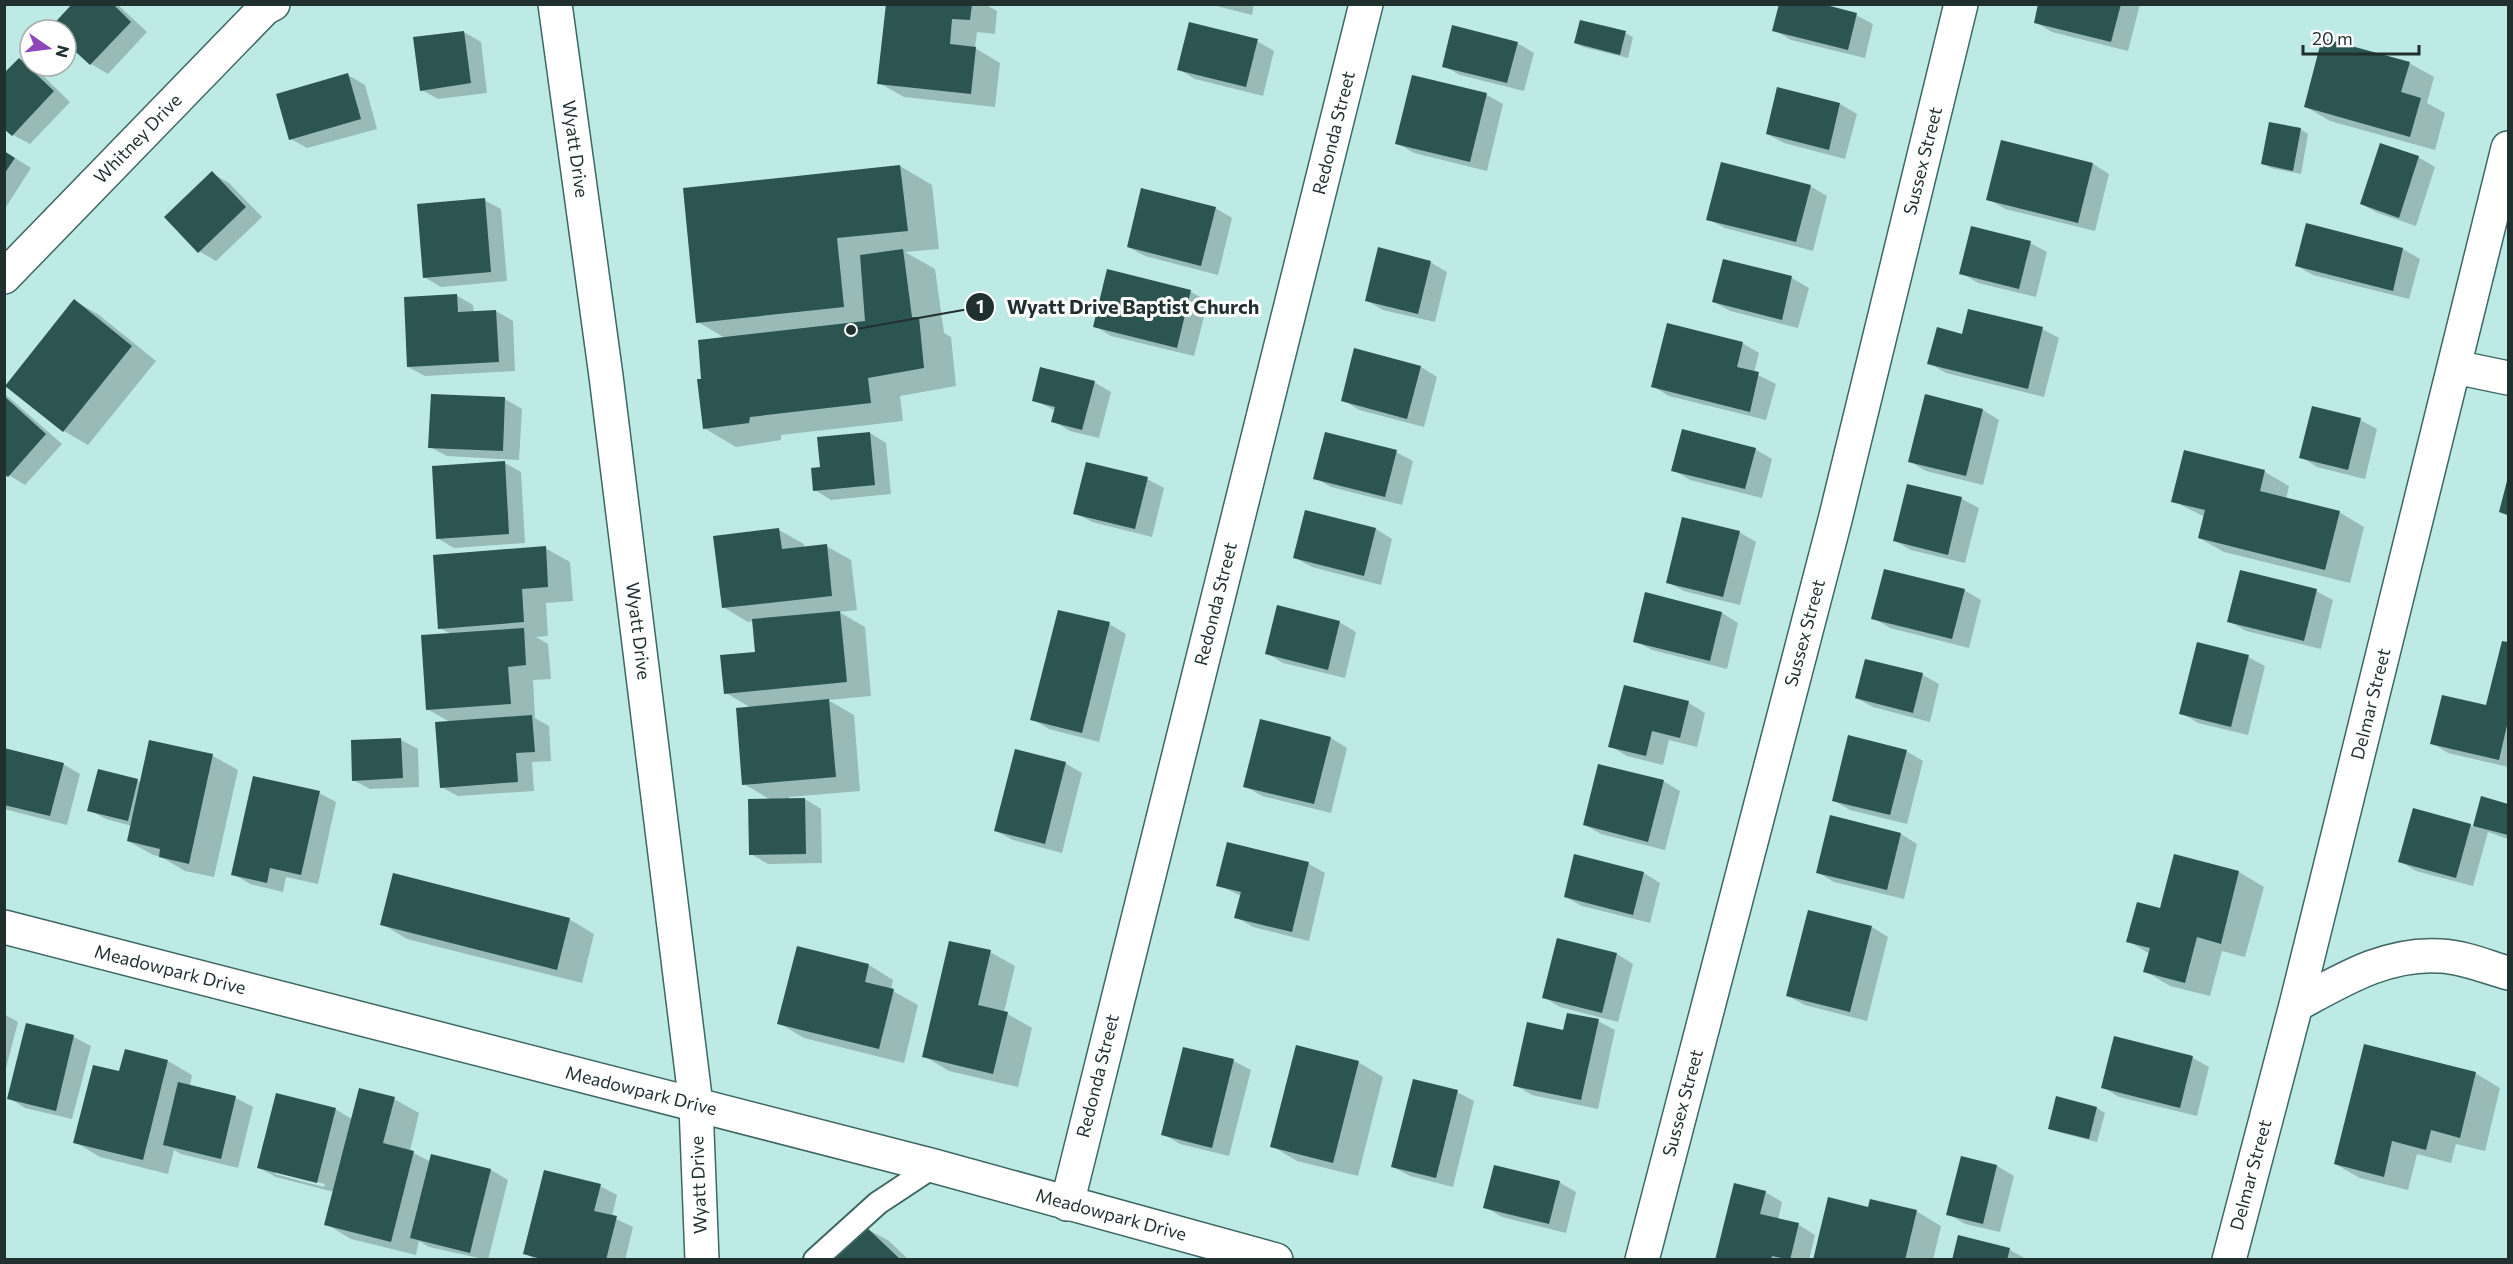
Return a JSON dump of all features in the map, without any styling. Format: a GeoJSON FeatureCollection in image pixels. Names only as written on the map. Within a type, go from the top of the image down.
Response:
{"type":"FeatureCollection","features":[{"type":"Feature","properties":{"kind":"street","name":"Whitney Drive"},"geometry":{"type":"LineString","coordinates":[[4,277],[265,8],[273,4]]}},
{"type":"Feature","properties":{"kind":"street","name":"Wyatt Drive"},"geometry":{"type":"LineString","coordinates":[[555,4],[606,376],[696,1105],[702,1260]]}},
{"type":"Feature","properties":{"kind":"street","name":"Redonda Street"},"geometry":{"type":"LineString","coordinates":[[1066,1204],[1366,4]]}},
{"type":"Feature","properties":{"kind":"street","name":"Sussex Street"},"geometry":{"type":"LineString","coordinates":[[1642,1260],[1835,520],[1961,4]]}},
{"type":"Feature","properties":{"kind":"street","name":"Delmar Street"},"geometry":{"type":"LineString","coordinates":[[2229,1260],[2296,1005],[2508,148]]}},
{"type":"Feature","properties":{"kind":"street"},"geometry":{"type":"LineString","coordinates":[[2455,367],[2508,378]]}},
{"type":"Feature","properties":{"kind":"street","name":"Meadowpark Drive"},"geometry":{"type":"LineString","coordinates":[[4,927],[934,1166],[1276,1260]]}},
{"type":"Feature","properties":{"kind":"street"},"geometry":{"type":"LineString","coordinates":[[2296,1005],[2361,969],[2410,955],[2444,956],[2508,973]]}},
{"type":"Feature","properties":{"kind":"lane"},"geometry":{"type":"LineString","coordinates":[[815,1260],[878,1203],[934,1166]]}},
{"type":"Feature","properties":{"kind":"building"},"geometry":{"type":"Polygon","coordinates":[[[72,4],[113,4],[131,22],[90,65],[78,54],[78,18],[59,18],[72,4]]]}},
{"type":"Feature","properties":{"kind":"building"},"geometry":{"type":"Polygon","coordinates":[[[886,4],[972,4],[970,20],[952,19],[950,44],[976,47],[971,94],[877,84],[886,4]]]}},
{"type":"Feature","properties":{"kind":"building"},"geometry":{"type":"Polygon","coordinates":[[[1779,4],[1822,4],[1857,13],[1848,50],[1772,31],[1779,4]]]}},
{"type":"Feature","properties":{"kind":"building"},"geometry":{"type":"Polygon","coordinates":[[[2038,4],[2121,4],[2111,42],[2034,23],[2038,4]]]}},
{"type":"Feature","properties":{"kind":"building"},"geometry":{"type":"Polygon","coordinates":[[[1580,20],[1626,31],[1620,55],[1574,43],[1580,20]]]}},
{"type":"Feature","properties":{"kind":"building"},"geometry":{"type":"Polygon","coordinates":[[[1189,22],[1258,39],[1246,87],[1177,70],[1189,22]]]}},
{"type":"Feature","properties":{"kind":"building"},"geometry":{"type":"Polygon","coordinates":[[[1452,25],[1518,42],[1507,83],[1442,67],[1452,25]]]}},
{"type":"Feature","properties":{"kind":"building"},"geometry":{"type":"Polygon","coordinates":[[[464,31],[471,83],[420,91],[413,37],[464,31]]]}},
{"type":"Feature","properties":{"kind":"building"},"geometry":{"type":"Polygon","coordinates":[[[2322,38],[2410,62],[2401,92],[2421,98],[2410,137],[2304,107],[2322,38]]]}},
{"type":"Feature","properties":{"kind":"building"},"geometry":{"type":"Polygon","coordinates":[[[18,59],[18,78],[40,78],[54,91],[12,136],[4,129],[4,73],[18,59]]]}},
{"type":"Feature","properties":{"kind":"building"},"geometry":{"type":"Polygon","coordinates":[[[348,73],[361,119],[289,140],[276,94],[348,73]]]}},
{"type":"Feature","properties":{"kind":"building"},"geometry":{"type":"Polygon","coordinates":[[[1412,75],[1487,93],[1470,162],[1395,144],[1412,75]]]}},
{"type":"Feature","properties":{"kind":"building"},"geometry":{"type":"Polygon","coordinates":[[[1777,87],[1840,103],[1829,150],[1766,134],[1777,87]]]}},
{"type":"Feature","properties":{"kind":"building"},"geometry":{"type":"Polygon","coordinates":[[[2269,122],[2301,128],[2293,171],[2261,164],[2269,122]]]}},
{"type":"Feature","properties":{"kind":"building"},"geometry":{"type":"Polygon","coordinates":[[[2001,140],[2093,163],[2078,223],[1986,200],[2001,140]]]}},
{"type":"Feature","properties":{"kind":"building"},"geometry":{"type":"Polygon","coordinates":[[[2380,143],[2419,156],[2399,218],[2360,204],[2380,143]]]}},
{"type":"Feature","properties":{"kind":"building"},"geometry":{"type":"Polygon","coordinates":[[[4,151],[15,158],[4,174],[4,151]]]}},
{"type":"Feature","properties":{"kind":"building"},"geometry":{"type":"Polygon","coordinates":[[[1721,162],[1811,185],[1796,242],[1706,220],[1721,162]]]}},
{"type":"Feature","properties":{"kind":"building"},"geometry":{"type":"Polygon","coordinates":[[[900,165],[908,231],[837,238],[844,307],[696,323],[683,188],[900,165]]]}},
{"type":"Feature","properties":{"kind":"building"},"geometry":{"type":"Polygon","coordinates":[[[212,171],[246,207],[198,253],[164,217],[212,171]]]}},
{"type":"Feature","properties":{"kind":"building"},"geometry":{"type":"Polygon","coordinates":[[[1141,188],[1216,207],[1201,266],[1127,247],[1141,188]]]}},
{"type":"Feature","properties":{"kind":"building"},"geometry":{"type":"Polygon","coordinates":[[[485,198],[491,272],[423,278],[417,204],[485,198]]]}},
{"type":"Feature","properties":{"kind":"building"},"geometry":{"type":"Polygon","coordinates":[[[2306,223],[2403,248],[2393,291],[2295,266],[2306,223]]]}},
{"type":"Feature","properties":{"kind":"building"},"geometry":{"type":"Polygon","coordinates":[[[1971,226],[2031,241],[2019,289],[1959,274],[1971,226]]]}},
{"type":"Feature","properties":{"kind":"building"},"geometry":{"type":"Polygon","coordinates":[[[1378,247],[1431,261],[1418,314],[1365,301],[1378,247]]]}},
{"type":"Feature","properties":{"kind":"building"},"geometry":{"type":"Polygon","coordinates":[[[903,249],[912,317],[919,317],[924,368],[868,378],[871,403],[750,417],[749,423],[703,429],[697,379],[701,379],[698,340],[865,321],[860,255],[903,249]]]}},
{"type":"Feature","properties":{"kind":"building"},"geometry":{"type":"Polygon","coordinates":[[[1723,259],[1792,276],[1782,320],[1712,302],[1723,259]]]}},
{"type":"Feature","properties":{"kind":"building"},"geometry":{"type":"Polygon","coordinates":[[[1107,269],[1191,290],[1177,348],[1093,327],[1107,269]]]}},
{"type":"Feature","properties":{"kind":"building"},"geometry":{"type":"Polygon","coordinates":[[[457,294],[458,312],[496,310],[499,362],[407,367],[404,297],[457,294]]]}},
{"type":"Feature","properties":{"kind":"building"},"geometry":{"type":"Polygon","coordinates":[[[74,299],[132,346],[63,432],[5,386],[74,299]]]}},
{"type":"Feature","properties":{"kind":"building"},"geometry":{"type":"Polygon","coordinates":[[[1968,309],[2043,327],[2028,389],[1927,364],[1937,327],[1962,334],[1968,309]]]}},
{"type":"Feature","properties":{"kind":"building"},"geometry":{"type":"Polygon","coordinates":[[[1667,323],[1743,342],[1737,367],[1759,372],[1750,412],[1651,387],[1667,323]]]}},
{"type":"Feature","properties":{"kind":"building"},"geometry":{"type":"Polygon","coordinates":[[[1354,348],[1421,366],[1407,419],[1341,401],[1354,348]]]}},
{"type":"Feature","properties":{"kind":"building"},"geometry":{"type":"Polygon","coordinates":[[[1040,367],[1095,381],[1082,430],[1051,422],[1055,407],[1032,401],[1040,367]]]}},
{"type":"Feature","properties":{"kind":"building"},"geometry":{"type":"Polygon","coordinates":[[[431,394],[505,397],[503,451],[428,448],[431,394]]]}},
{"type":"Feature","properties":{"kind":"building"},"geometry":{"type":"Polygon","coordinates":[[[1925,394],[1983,409],[1966,476],[1908,462],[1925,394]]]}},
{"type":"Feature","properties":{"kind":"building"},"geometry":{"type":"Polygon","coordinates":[[[4,396],[46,434],[8,477],[4,474],[4,396]]]}},
{"type":"Feature","properties":{"kind":"building"},"geometry":{"type":"Polygon","coordinates":[[[2312,406],[2361,418],[2348,470],[2299,458],[2312,406]]]}},
{"type":"Feature","properties":{"kind":"building"},"geometry":{"type":"Polygon","coordinates":[[[1682,429],[1756,448],[1745,489],[1671,471],[1682,429]]]}},
{"type":"Feature","properties":{"kind":"building"},"geometry":{"type":"Polygon","coordinates":[[[870,432],[875,485],[813,491],[811,468],[820,467],[817,437],[870,432]]]}},
{"type":"Feature","properties":{"kind":"building"},"geometry":{"type":"Polygon","coordinates":[[[1325,432],[1397,450],[1385,497],[1313,479],[1325,432]]]}},
{"type":"Feature","properties":{"kind":"building"},"geometry":{"type":"Polygon","coordinates":[[[2184,450],[2265,470],[2260,491],[2340,511],[2325,570],[2198,538],[2205,510],[2171,502],[2184,450]]]}},
{"type":"Feature","properties":{"kind":"building"},"geometry":{"type":"Polygon","coordinates":[[[505,461],[509,534],[436,539],[432,466],[505,461]]]}},
{"type":"Feature","properties":{"kind":"building"},"geometry":{"type":"Polygon","coordinates":[[[1086,462],[1148,477],[1135,529],[1073,514],[1086,462]]]}},
{"type":"Feature","properties":{"kind":"building"},"geometry":{"type":"Polygon","coordinates":[[[2508,477],[2508,515],[2499,512],[2508,477]]]}},
{"type":"Feature","properties":{"kind":"building"},"geometry":{"type":"Polygon","coordinates":[[[1907,484],[1962,497],[1948,555],[1893,541],[1907,484]]]}},
{"type":"Feature","properties":{"kind":"building"},"geometry":{"type":"Polygon","coordinates":[[[1305,510],[1376,528],[1364,576],[1293,558],[1305,510]]]}},
{"type":"Feature","properties":{"kind":"building"},"geometry":{"type":"Polygon","coordinates":[[[1682,517],[1740,531],[1723,597],[1666,583],[1682,517]]]}},
{"type":"Feature","properties":{"kind":"building"},"geometry":{"type":"Polygon","coordinates":[[[779,528],[782,549],[827,544],[832,596],[722,608],[713,536],[779,528]]]}},
{"type":"Feature","properties":{"kind":"building"},"geometry":{"type":"Polygon","coordinates":[[[546,546],[548,587],[522,589],[524,622],[438,629],[433,555],[546,546]]]}},
{"type":"Feature","properties":{"kind":"building"},"geometry":{"type":"Polygon","coordinates":[[[1884,569],[1965,589],[1952,639],[1871,619],[1884,569]]]}},
{"type":"Feature","properties":{"kind":"building"},"geometry":{"type":"Polygon","coordinates":[[[2240,570],[2317,589],[2304,641],[2227,622],[2240,570]]]}},
{"type":"Feature","properties":{"kind":"building"},"geometry":{"type":"Polygon","coordinates":[[[1645,592],[1722,612],[1710,661],[1633,642],[1645,592]]]}},
{"type":"Feature","properties":{"kind":"building"},"geometry":{"type":"Polygon","coordinates":[[[1277,605],[1340,621],[1328,670],[1265,654],[1277,605]]]}},
{"type":"Feature","properties":{"kind":"building"},"geometry":{"type":"Polygon","coordinates":[[[1058,610],[1110,622],[1082,733],[1030,720],[1058,610]]]}},
{"type":"Feature","properties":{"kind":"building"},"geometry":{"type":"Polygon","coordinates":[[[840,611],[847,682],[724,694],[720,655],[755,652],[752,619],[840,611]]]}},
{"type":"Feature","properties":{"kind":"building"},"geometry":{"type":"Polygon","coordinates":[[[524,628],[526,665],[508,667],[511,704],[426,710],[421,635],[524,628]]]}},
{"type":"Feature","properties":{"kind":"building"},"geometry":{"type":"Polygon","coordinates":[[[2502,641],[2508,642],[2508,721],[2499,760],[2430,744],[2442,695],[2486,705],[2502,641]]]}},
{"type":"Feature","properties":{"kind":"building"},"geometry":{"type":"Polygon","coordinates":[[[2197,642],[2249,655],[2231,727],[2179,714],[2197,642]]]}},
{"type":"Feature","properties":{"kind":"building"},"geometry":{"type":"Polygon","coordinates":[[[1865,659],[1923,673],[1913,713],[1855,698],[1865,659]]]}},
{"type":"Feature","properties":{"kind":"building"},"geometry":{"type":"Polygon","coordinates":[[[1624,685],[1689,701],[1680,738],[1652,731],[1646,756],[1608,747],[1624,685]]]}},
{"type":"Feature","properties":{"kind":"building"},"geometry":{"type":"Polygon","coordinates":[[[829,699],[836,777],[742,785],[736,708],[829,699]]]}},
{"type":"Feature","properties":{"kind":"building"},"geometry":{"type":"Polygon","coordinates":[[[532,715],[535,752],[516,753],[518,782],[440,788],[435,722],[532,715]]]}},
{"type":"Feature","properties":{"kind":"building"},"geometry":{"type":"Polygon","coordinates":[[[1260,719],[1331,737],[1314,804],[1243,787],[1260,719]]]}},
{"type":"Feature","properties":{"kind":"building"},"geometry":{"type":"Polygon","coordinates":[[[1848,735],[1907,750],[1890,815],[1832,801],[1848,735]]]}},
{"type":"Feature","properties":{"kind":"building"},"geometry":{"type":"Polygon","coordinates":[[[401,738],[403,778],[352,781],[351,740],[401,738]]]}},
{"type":"Feature","properties":{"kind":"building"},"geometry":{"type":"Polygon","coordinates":[[[149,740],[213,754],[189,864],[159,857],[160,849],[127,841],[149,740]]]}},
{"type":"Feature","properties":{"kind":"building"},"geometry":{"type":"Polygon","coordinates":[[[4,748],[64,763],[50,816],[4,805],[4,748]]]}},
{"type":"Feature","properties":{"kind":"building"},"geometry":{"type":"Polygon","coordinates":[[[1015,749],[1066,762],[1045,844],[994,831],[1015,749]]]}},
{"type":"Feature","properties":{"kind":"building"},"geometry":{"type":"Polygon","coordinates":[[[1598,764],[1664,780],[1648,842],[1583,825],[1598,764]]]}},
{"type":"Feature","properties":{"kind":"building"},"geometry":{"type":"Polygon","coordinates":[[[98,769],[138,779],[128,821],[87,811],[98,769]]]}},
{"type":"Feature","properties":{"kind":"building"},"geometry":{"type":"Polygon","coordinates":[[[253,776],[320,791],[301,875],[270,868],[267,883],[231,875],[253,776]]]}},
{"type":"Feature","properties":{"kind":"building"},"geometry":{"type":"Polygon","coordinates":[[[2481,796],[2508,804],[2508,835],[2473,826],[2481,796]]]}},
{"type":"Feature","properties":{"kind":"building"},"geometry":{"type":"Polygon","coordinates":[[[805,798],[806,854],[749,855],[748,799],[805,798]]]}},
{"type":"Feature","properties":{"kind":"building"},"geometry":{"type":"Polygon","coordinates":[[[2413,808],[2471,824],[2456,878],[2398,862],[2413,808]]]}},
{"type":"Feature","properties":{"kind":"building"},"geometry":{"type":"Polygon","coordinates":[[[1830,815],[1901,833],[1887,890],[1816,873],[1830,815]]]}},
{"type":"Feature","properties":{"kind":"building"},"geometry":{"type":"Polygon","coordinates":[[[1227,842],[1309,862],[1292,932],[1234,918],[1241,892],[1216,886],[1227,842]]]}},
{"type":"Feature","properties":{"kind":"building"},"geometry":{"type":"Polygon","coordinates":[[[1574,854],[1644,872],[1633,915],[1564,897],[1574,854]]]}},
{"type":"Feature","properties":{"kind":"building"},"geometry":{"type":"Polygon","coordinates":[[[2174,854],[2239,871],[2221,944],[2197,937],[2185,983],[2143,972],[2150,948],[2126,942],[2137,902],[2160,908],[2174,854]]]}},
{"type":"Feature","properties":{"kind":"building"},"geometry":{"type":"Polygon","coordinates":[[[393,873],[570,918],[557,970],[380,925],[393,873]]]}},
{"type":"Feature","properties":{"kind":"building"},"geometry":{"type":"Polygon","coordinates":[[[1808,910],[1872,926],[1850,1012],[1786,996],[1808,910]]]}},
{"type":"Feature","properties":{"kind":"building"},"geometry":{"type":"Polygon","coordinates":[[[1557,938],[1617,953],[1602,1013],[1542,998],[1557,938]]]}},
{"type":"Feature","properties":{"kind":"building"},"geometry":{"type":"Polygon","coordinates":[[[949,941],[991,950],[978,1005],[1008,1012],[993,1074],[922,1057],[949,941]]]}},
{"type":"Feature","properties":{"kind":"building"},"geometry":{"type":"Polygon","coordinates":[[[797,946],[869,964],[865,982],[894,989],[879,1049],[777,1024],[797,946]]]}},
{"type":"Feature","properties":{"kind":"building"},"geometry":{"type":"Polygon","coordinates":[[[1567,1013],[1599,1019],[1581,1100],[1513,1086],[1527,1022],[1563,1030],[1567,1013]]]}},
{"type":"Feature","properties":{"kind":"building"},"geometry":{"type":"Polygon","coordinates":[[[26,1023],[74,1035],[56,1111],[7,1099],[26,1023]]]}},
{"type":"Feature","properties":{"kind":"building"},"geometry":{"type":"Polygon","coordinates":[[[2114,1036],[2193,1056],[2180,1108],[2101,1088],[2114,1036]]]}},
{"type":"Feature","properties":{"kind":"building"},"geometry":{"type":"Polygon","coordinates":[[[2364,1044],[2476,1072],[2460,1138],[2431,1130],[2426,1150],[2392,1141],[2384,1177],[2334,1164],[2364,1044]]]}},
{"type":"Feature","properties":{"kind":"building"},"geometry":{"type":"Polygon","coordinates":[[[1296,1045],[1359,1061],[1333,1163],[1270,1147],[1296,1045]]]}},
{"type":"Feature","properties":{"kind":"building"},"geometry":{"type":"Polygon","coordinates":[[[1183,1047],[1234,1059],[1212,1148],[1161,1135],[1183,1047]]]}},
{"type":"Feature","properties":{"kind":"building"},"geometry":{"type":"Polygon","coordinates":[[[125,1049],[168,1060],[143,1160],[73,1143],[93,1065],[119,1071],[125,1049]]]}},
{"type":"Feature","properties":{"kind":"building"},"geometry":{"type":"Polygon","coordinates":[[[1413,1079],[1458,1090],[1436,1178],[1391,1167],[1413,1079]]]}},
{"type":"Feature","properties":{"kind":"building"},"geometry":{"type":"Polygon","coordinates":[[[178,1082],[236,1096],[221,1159],[163,1145],[178,1082]]]}},
{"type":"Feature","properties":{"kind":"building"},"geometry":{"type":"Polygon","coordinates":[[[359,1088],[395,1097],[383,1143],[414,1151],[391,1242],[324,1225],[359,1088]]]}},
{"type":"Feature","properties":{"kind":"building"},"geometry":{"type":"Polygon","coordinates":[[[276,1093],[336,1108],[317,1183],[257,1168],[276,1093]]]}},
{"type":"Feature","properties":{"kind":"building"},"geometry":{"type":"Polygon","coordinates":[[[2056,1096],[2097,1107],[2089,1139],[2048,1129],[2056,1096]]]}},
{"type":"Feature","properties":{"kind":"building"},"geometry":{"type":"Polygon","coordinates":[[[431,1154],[491,1169],[470,1253],[410,1238],[431,1154]]]}},
{"type":"Feature","properties":{"kind":"building"},"geometry":{"type":"Polygon","coordinates":[[[1961,1156],[1997,1165],[1983,1224],[1946,1215],[1961,1156]]]}},
{"type":"Feature","properties":{"kind":"building"},"geometry":{"type":"Polygon","coordinates":[[[1494,1165],[1560,1181],[1549,1224],[1483,1208],[1494,1165]]]}},
{"type":"Feature","properties":{"kind":"building"},"geometry":{"type":"Polygon","coordinates":[[[544,1170],[601,1184],[594,1211],[617,1216],[606,1260],[545,1260],[523,1254],[544,1170]]]}},
{"type":"Feature","properties":{"kind":"building"},"geometry":{"type":"Polygon","coordinates":[[[1734,1183],[1766,1191],[1760,1214],[1799,1223],[1790,1260],[1772,1256],[1771,1260],[1715,1260],[1734,1183]]]}},
{"type":"Feature","properties":{"kind":"building"},"geometry":{"type":"Polygon","coordinates":[[[1828,1197],[1868,1207],[1870,1199],[1917,1210],[1905,1260],[1813,1260],[1828,1197]]]}},
{"type":"Feature","properties":{"kind":"building"},"geometry":{"type":"Polygon","coordinates":[[[864,1225],[901,1260],[832,1260],[864,1225]]]}},
{"type":"Feature","properties":{"kind":"building"},"geometry":{"type":"Polygon","coordinates":[[[1958,1235],[2010,1248],[2007,1260],[1952,1260],[1958,1235]]]}},
{"type":"Feature","properties":{"kind":"place","name":"Wyatt Drive Baptist Church"},"geometry":{"type":"Point","coordinates":[851,330]}}]}
